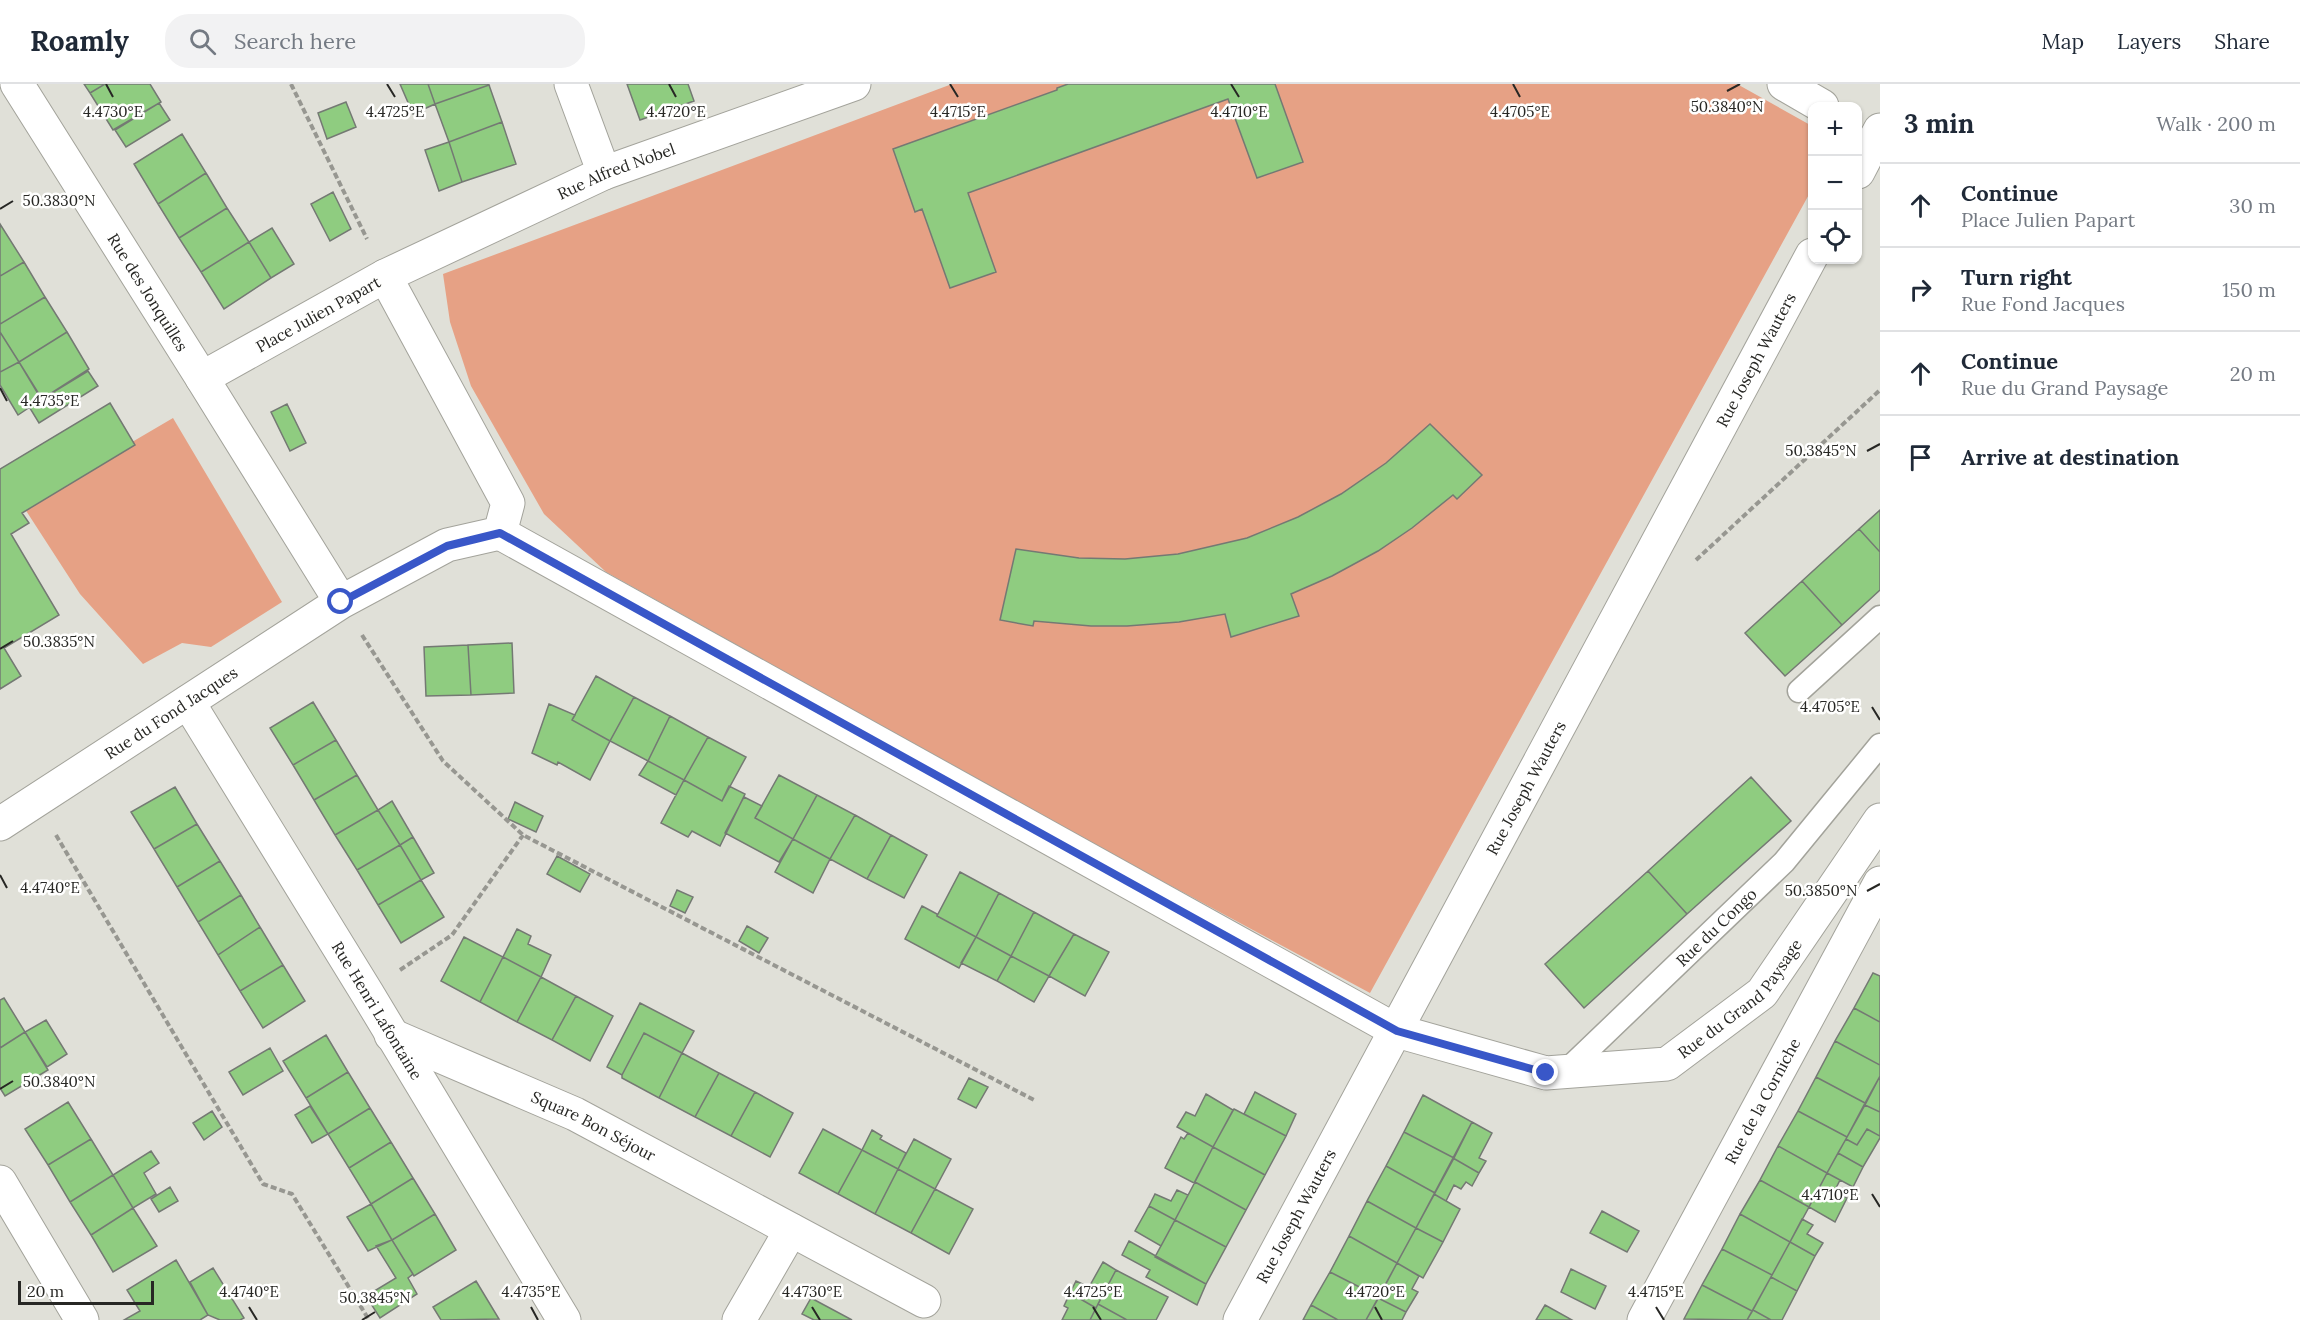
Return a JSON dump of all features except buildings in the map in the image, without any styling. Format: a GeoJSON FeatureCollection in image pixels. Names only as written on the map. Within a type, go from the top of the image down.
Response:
{"type":"FeatureCollection","features":[{"type":"Feature","properties":{"kind":"street","name":"Rue des Jonquilles"},"geometry":{"type":"LineString","coordinates":[[17,84],[202,378]]}},
{"type":"Feature","properties":{"kind":"street"},"geometry":{"type":"LineString","coordinates":[[571,84],[604,173]]}},
{"type":"Feature","properties":{"kind":"street","name":"Rue Alfred Nobel"},"geometry":{"type":"LineString","coordinates":[[386,276],[604,173],[854,84]]}},
{"type":"Feature","properties":{"kind":"street"},"geometry":{"type":"LineString","coordinates":[[1784,84],[1815,102]]}},
{"type":"Feature","properties":{"kind":"street"},"geometry":{"type":"LineString","coordinates":[[1862,158],[1871,132]]}},
{"type":"Feature","properties":{"kind":"street","name":"Rue Joseph Wauters"},"geometry":{"type":"LineString","coordinates":[[1240,1320],[1808,262]]}},
{"type":"Feature","properties":{"kind":"street","name":"Place Julien Papart"},"geometry":{"type":"LineString","coordinates":[[202,378],[386,276],[508,503],[500,533]]}},
{"type":"Feature","properties":{"kind":"street"},"geometry":{"type":"LineString","coordinates":[[202,378],[341,602],[447,546],[500,533]]}},
{"type":"Feature","properties":{"kind":"street","name":"Rue du Grand Paysage"},"geometry":{"type":"LineString","coordinates":[[500,533],[1397,1031],[1546,1073],[1667,1064],[1761,993],[1880,819]]}},
{"type":"Feature","properties":{"kind":"street","name":"Rue du Fond Jacques"},"geometry":{"type":"LineString","coordinates":[[0,824],[341,602]]}},
{"type":"Feature","properties":{"kind":"street","name":"Rue Henri Lafontaine"},"geometry":{"type":"LineString","coordinates":[[188,702],[564,1320]]}},
{"type":"Feature","properties":{"kind":"street","name":"Rue de la Corniche"},"geometry":{"type":"LineString","coordinates":[[1644,1320],[1880,883]]}},
{"type":"Feature","properties":{"kind":"street","name":"Square Bon Séjour"},"geometry":{"type":"LineString","coordinates":[[391,1035],[575,1114],[924,1301]]}},
{"type":"Feature","properties":{"kind":"street"},"geometry":{"type":"LineString","coordinates":[[0,1182],[82,1320]]}},
{"type":"Feature","properties":{"kind":"street"},"geometry":{"type":"LineString","coordinates":[[739,1320],[791,1230]]}},
{"type":"Feature","properties":{"kind":"lane"},"geometry":{"type":"LineString","coordinates":[[1800,691],[1880,617]]}},
{"type":"Feature","properties":{"kind":"lane","name":"Rue du Congo"},"geometry":{"type":"LineString","coordinates":[[1566,1071],[1784,862],[1880,745]]}},
{"type":"Feature","properties":{"kind":"path"},"geometry":{"type":"LineString","coordinates":[[291,84],[386,276]]}},
{"type":"Feature","properties":{"kind":"path"},"geometry":{"type":"LineString","coordinates":[[1695,561],[1880,390]]}},
{"type":"Feature","properties":{"kind":"path"},"geometry":{"type":"LineString","coordinates":[[341,602],[443,761],[522,835],[1036,1101]]}},
{"type":"Feature","properties":{"kind":"path"},"geometry":{"type":"LineString","coordinates":[[35,801],[263,1184],[292,1194],[369,1320]]}},
{"type":"Feature","properties":{"kind":"path"},"geometry":{"type":"LineString","coordinates":[[367,993],[452,935],[522,835]]}},
{"type":"Feature","properties":{"kind":"shaded area"},"geometry":{"type":"Polygon","coordinates":[[[952,84],[1737,84],[1808,124],[1808,196],[1370,993],[1082,838],[606,572],[544,514],[471,386],[450,322],[443,274],[952,84]]]}},
{"type":"Feature","properties":{"kind":"shaded area"},"geometry":{"type":"Polygon","coordinates":[[[173,418],[282,602],[211,647],[182,643],[143,664],[80,594],[23,506],[173,418]]]}},
{"type":"Feature","properties":{"kind":"route"},"geometry":{"type":"LineString","coordinates":[[341,602],[447,546],[500,533],[1397,1031],[1546,1073]]}}]}
